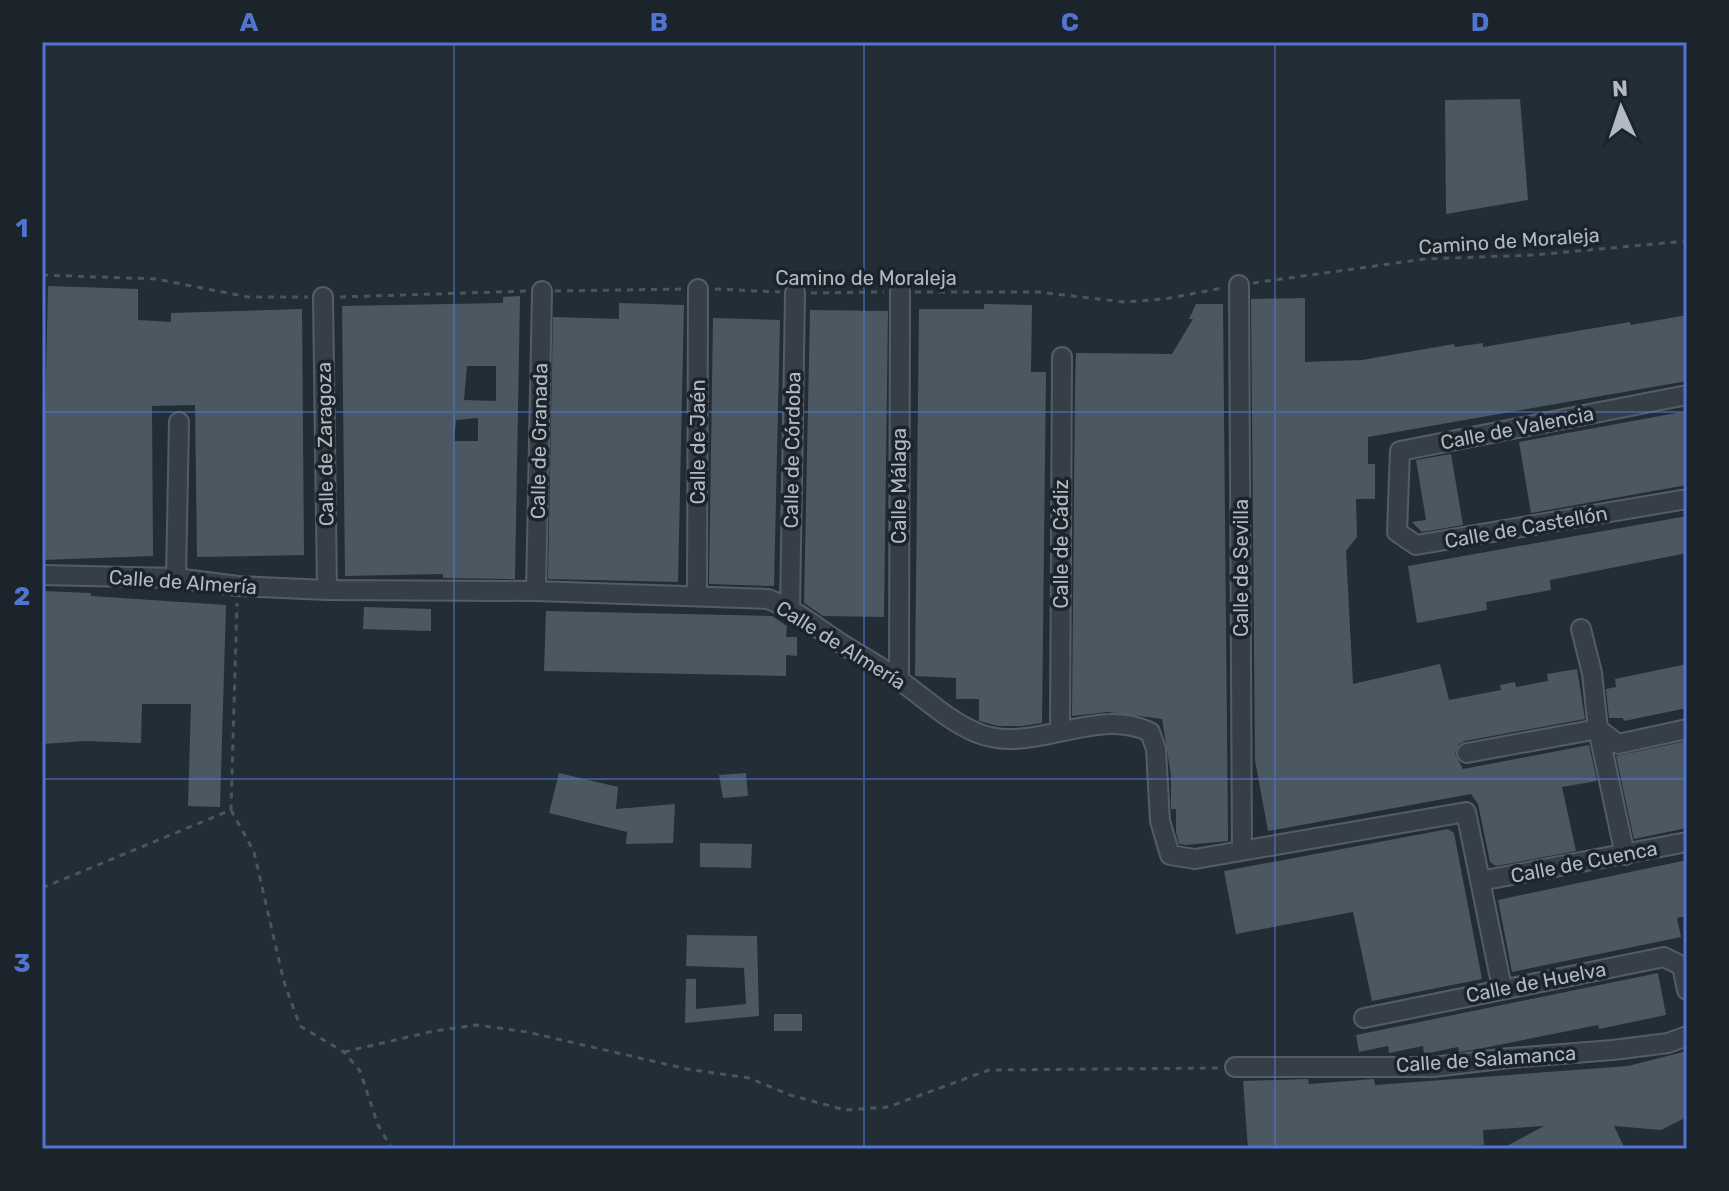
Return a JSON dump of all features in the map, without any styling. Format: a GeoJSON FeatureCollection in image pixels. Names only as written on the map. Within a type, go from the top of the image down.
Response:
{"type":"FeatureCollection","features":[{"type":"Feature","properties":{"kind":"street","name":"Calle de Sevilla"},"geometry":{"type":"LineString","coordinates":[[1239,285],[1242,851]]}},
{"type":"Feature","properties":{"kind":"street","name":"Calle de Jaén"},"geometry":{"type":"LineString","coordinates":[[697,596],[698,289]]}},
{"type":"Feature","properties":{"kind":"street","name":"Calle de Granada"},"geometry":{"type":"LineString","coordinates":[[536,591],[542,291]]}},
{"type":"Feature","properties":{"kind":"street","name":"Calle Málaga"},"geometry":{"type":"LineString","coordinates":[[899,680],[900,292]]}},
{"type":"Feature","properties":{"kind":"street","name":"Calle de Córdoba"},"geometry":{"type":"LineString","coordinates":[[790,608],[795,293]]}},
{"type":"Feature","properties":{"kind":"street","name":"Calle de Zaragoza"},"geometry":{"type":"LineString","coordinates":[[323,297],[327,590]]}},
{"type":"Feature","properties":{"kind":"street","name":"Calle de Cádiz"},"geometry":{"type":"LineString","coordinates":[[1060,731],[1062,357]]}},
{"type":"Feature","properties":{"kind":"street","name":"Calle de Valencia"},"geometry":{"type":"LineString","coordinates":[[1398,504],[1400,451],[1687,395]]}},
{"type":"Feature","properties":{"kind":"street"},"geometry":{"type":"LineString","coordinates":[[176,578],[179,422]]}},
{"type":"Feature","properties":{"kind":"street","name":"Calle de Castellón"},"geometry":{"type":"LineString","coordinates":[[1398,504],[1397,532],[1416,545],[1687,499]]}},
{"type":"Feature","properties":{"kind":"street","name":"Calle de Almería"},"geometry":{"type":"LineString","coordinates":[[42,575],[176,578],[238,586],[327,590],[536,591],[768,599],[790,608],[976,733],[1007,741],[1119,724],[1137,726],[1150,732],[1156,749],[1160,821],[1170,855],[1195,859],[1466,812],[1480,881]]}},
{"type":"Feature","properties":{"kind":"street"},"geometry":{"type":"LineString","coordinates":[[1581,629],[1592,673],[1598,729],[1625,855]]}},
{"type":"Feature","properties":{"kind":"street"},"geometry":{"type":"LineString","coordinates":[[1467,753],[1598,729],[1618,744],[1687,729]]}},
{"type":"Feature","properties":{"kind":"street","name":"Calle de Cuenca"},"geometry":{"type":"LineString","coordinates":[[1480,881],[1687,842]]}},
{"type":"Feature","properties":{"kind":"street"},"geometry":{"type":"LineString","coordinates":[[1480,881],[1502,988]]}},
{"type":"Feature","properties":{"kind":"street","name":"Calle de Huelva"},"geometry":{"type":"LineString","coordinates":[[1364,1018],[1664,957],[1682,966],[1687,990]]}},
{"type":"Feature","properties":{"kind":"street","name":"Calle de Salamanca"},"geometry":{"type":"LineString","coordinates":[[1235,1067],[1433,1067],[1613,1050],[1668,1043],[1687,1036]]}},
{"type":"Feature","properties":{"kind":"path","name":"Camino de Moraleja"},"geometry":{"type":"LineString","coordinates":[[42,275],[156,279],[248,297],[499,290],[698,289],[795,293],[1038,292],[1125,302],[1165,299],[1239,285],[1425,259],[1534,255],[1687,241]]}},
{"type":"Feature","properties":{"kind":"path"},"geometry":{"type":"LineString","coordinates":[[238,586],[231,810],[254,852],[284,982],[300,1026],[344,1052],[360,1071],[378,1125],[392,1149]]}},
{"type":"Feature","properties":{"kind":"path"},"geometry":{"type":"LineString","coordinates":[[42,888],[231,810]]}},
{"type":"Feature","properties":{"kind":"path"},"geometry":{"type":"LineString","coordinates":[[344,1052],[434,1031],[477,1025],[527,1032],[687,1069],[749,1078],[790,1095],[845,1110],[888,1107],[989,1070],[1235,1067]]}},
{"type":"Feature","properties":{"kind":"building"},"geometry":{"type":"Polygon","coordinates":[[[1520,99],[1528,200],[1446,214],[1445,100],[1520,99]]]}},
{"type":"Feature","properties":{"kind":"building"},"geometry":{"type":"Polygon","coordinates":[[[48,286],[138,289],[138,320],[171,322],[171,313],[302,309],[304,555],[197,557],[195,405],[152,406],[153,556],[42,560],[48,286]]]}},
{"type":"Feature","properties":{"kind":"building"},"geometry":{"type":"Polygon","coordinates":[[[520,296],[515,579],[443,578],[443,574],[345,576],[342,306],[503,303],[503,297],[520,296]],[[467,366],[464,400],[496,401],[496,366],[467,366]],[[478,418],[456,420],[454,441],[478,441],[478,418]]]}},
{"type":"Feature","properties":{"kind":"building"},"geometry":{"type":"Polygon","coordinates":[[[1305,298],[1305,362],[1362,360],[1454,344],[1455,347],[1483,343],[1483,347],[1687,315],[1687,381],[1368,437],[1368,464],[1375,464],[1375,499],[1356,499],[1357,537],[1346,551],[1353,684],[1440,664],[1449,700],[1501,690],[1500,685],[1515,682],[1516,687],[1548,681],[1547,674],[1577,669],[1585,719],[1465,741],[1459,744],[1455,754],[1463,769],[1589,745],[1597,781],[1562,787],[1576,851],[1496,866],[1490,862],[1478,804],[1471,794],[1268,831],[1255,760],[1251,299],[1305,298]]]}},
{"type":"Feature","properties":{"kind":"building"},"geometry":{"type":"Polygon","coordinates":[[[619,303],[684,305],[678,582],[548,579],[553,317],[619,319],[619,303]]]}},
{"type":"Feature","properties":{"kind":"building"},"geometry":{"type":"Polygon","coordinates":[[[984,304],[1032,305],[1031,372],[1046,372],[1042,723],[1022,726],[998,726],[979,721],[979,699],[956,699],[956,678],[915,676],[919,309],[984,309],[984,304]]]}},
{"type":"Feature","properties":{"kind":"building"},"geometry":{"type":"Polygon","coordinates":[[[1196,304],[1223,304],[1228,841],[1186,845],[1179,844],[1176,809],[1171,809],[1171,775],[1162,719],[1108,712],[1072,716],[1075,384],[1076,353],[1172,354],[1193,319],[1189,319],[1196,304]]]}},
{"type":"Feature","properties":{"kind":"building"},"geometry":{"type":"Polygon","coordinates":[[[810,310],[888,311],[884,617],[823,616],[804,603],[810,310]]]}},
{"type":"Feature","properties":{"kind":"building"},"geometry":{"type":"Polygon","coordinates":[[[713,318],[780,320],[774,586],[709,584],[713,318]]]}},
{"type":"Feature","properties":{"kind":"building"},"geometry":{"type":"Polygon","coordinates":[[[1687,411],[1687,485],[1531,513],[1519,442],[1687,411]]]}},
{"type":"Feature","properties":{"kind":"building"},"geometry":{"type":"Polygon","coordinates":[[[1451,454],[1463,525],[1422,532],[1412,522],[1426,520],[1416,460],[1451,454]]]}},
{"type":"Feature","properties":{"kind":"building"},"geometry":{"type":"Polygon","coordinates":[[[1687,516],[1687,553],[1550,580],[1551,590],[1486,602],[1487,610],[1417,623],[1408,566],[1687,516]]]}},
{"type":"Feature","properties":{"kind":"building"},"geometry":{"type":"Polygon","coordinates":[[[42,591],[226,605],[220,807],[188,806],[191,704],[142,704],[141,743],[86,741],[42,744],[42,591]]]}},
{"type":"Feature","properties":{"kind":"building"},"geometry":{"type":"Polygon","coordinates":[[[364,607],[431,609],[431,631],[363,629],[364,607]]]}},
{"type":"Feature","properties":{"kind":"building"},"geometry":{"type":"Polygon","coordinates":[[[546,611],[772,616],[787,626],[786,637],[797,637],[797,656],[786,655],[786,676],[544,671],[546,611]]]}},
{"type":"Feature","properties":{"kind":"building"},"geometry":{"type":"Polygon","coordinates":[[[1687,664],[1687,708],[1624,721],[1623,718],[1609,718],[1606,689],[1616,687],[1615,679],[1687,664]]]}},
{"type":"Feature","properties":{"kind":"building"},"geometry":{"type":"Polygon","coordinates":[[[1687,741],[1687,828],[1634,839],[1616,756],[1687,741]]]}},
{"type":"Feature","properties":{"kind":"building"},"geometry":{"type":"Polygon","coordinates":[[[559,773],[618,787],[616,809],[675,804],[673,843],[626,844],[627,832],[549,813],[559,773]]]}},
{"type":"Feature","properties":{"kind":"building"},"geometry":{"type":"Polygon","coordinates":[[[746,773],[748,796],[723,798],[719,775],[746,773]]]}},
{"type":"Feature","properties":{"kind":"building"},"geometry":{"type":"Polygon","coordinates":[[[1448,829],[1454,833],[1482,979],[1372,1001],[1353,912],[1236,934],[1224,871],[1448,829]]]}},
{"type":"Feature","properties":{"kind":"building"},"geometry":{"type":"Polygon","coordinates":[[[700,843],[752,844],[751,868],[700,867],[700,843]]]}},
{"type":"Feature","properties":{"kind":"building"},"geometry":{"type":"Polygon","coordinates":[[[1687,860],[1687,916],[1677,918],[1681,937],[1512,972],[1498,900],[1687,860]]]}},
{"type":"Feature","properties":{"kind":"building"},"geometry":{"type":"Polygon","coordinates":[[[687,935],[757,936],[759,1016],[685,1023],[686,979],[696,979],[696,1009],[746,1004],[744,968],[686,966],[687,935]]]}},
{"type":"Feature","properties":{"kind":"building"},"geometry":{"type":"Polygon","coordinates":[[[1658,973],[1666,1015],[1459,1052],[1458,1047],[1424,1054],[1423,1046],[1389,1053],[1388,1046],[1359,1052],[1356,1035],[1658,973]]]}},
{"type":"Feature","properties":{"kind":"building"},"geometry":{"type":"Polygon","coordinates":[[[774,1014],[802,1014],[802,1031],[774,1031],[774,1014]]]}},
{"type":"Feature","properties":{"kind":"building"},"geometry":{"type":"Polygon","coordinates":[[[1687,1051],[1687,1117],[1661,1130],[1614,1126],[1625,1149],[1501,1149],[1544,1126],[1483,1130],[1484,1145],[1426,1149],[1248,1149],[1243,1081],[1308,1079],[1309,1084],[1374,1079],[1375,1085],[1628,1066],[1687,1051]]]}}]}
